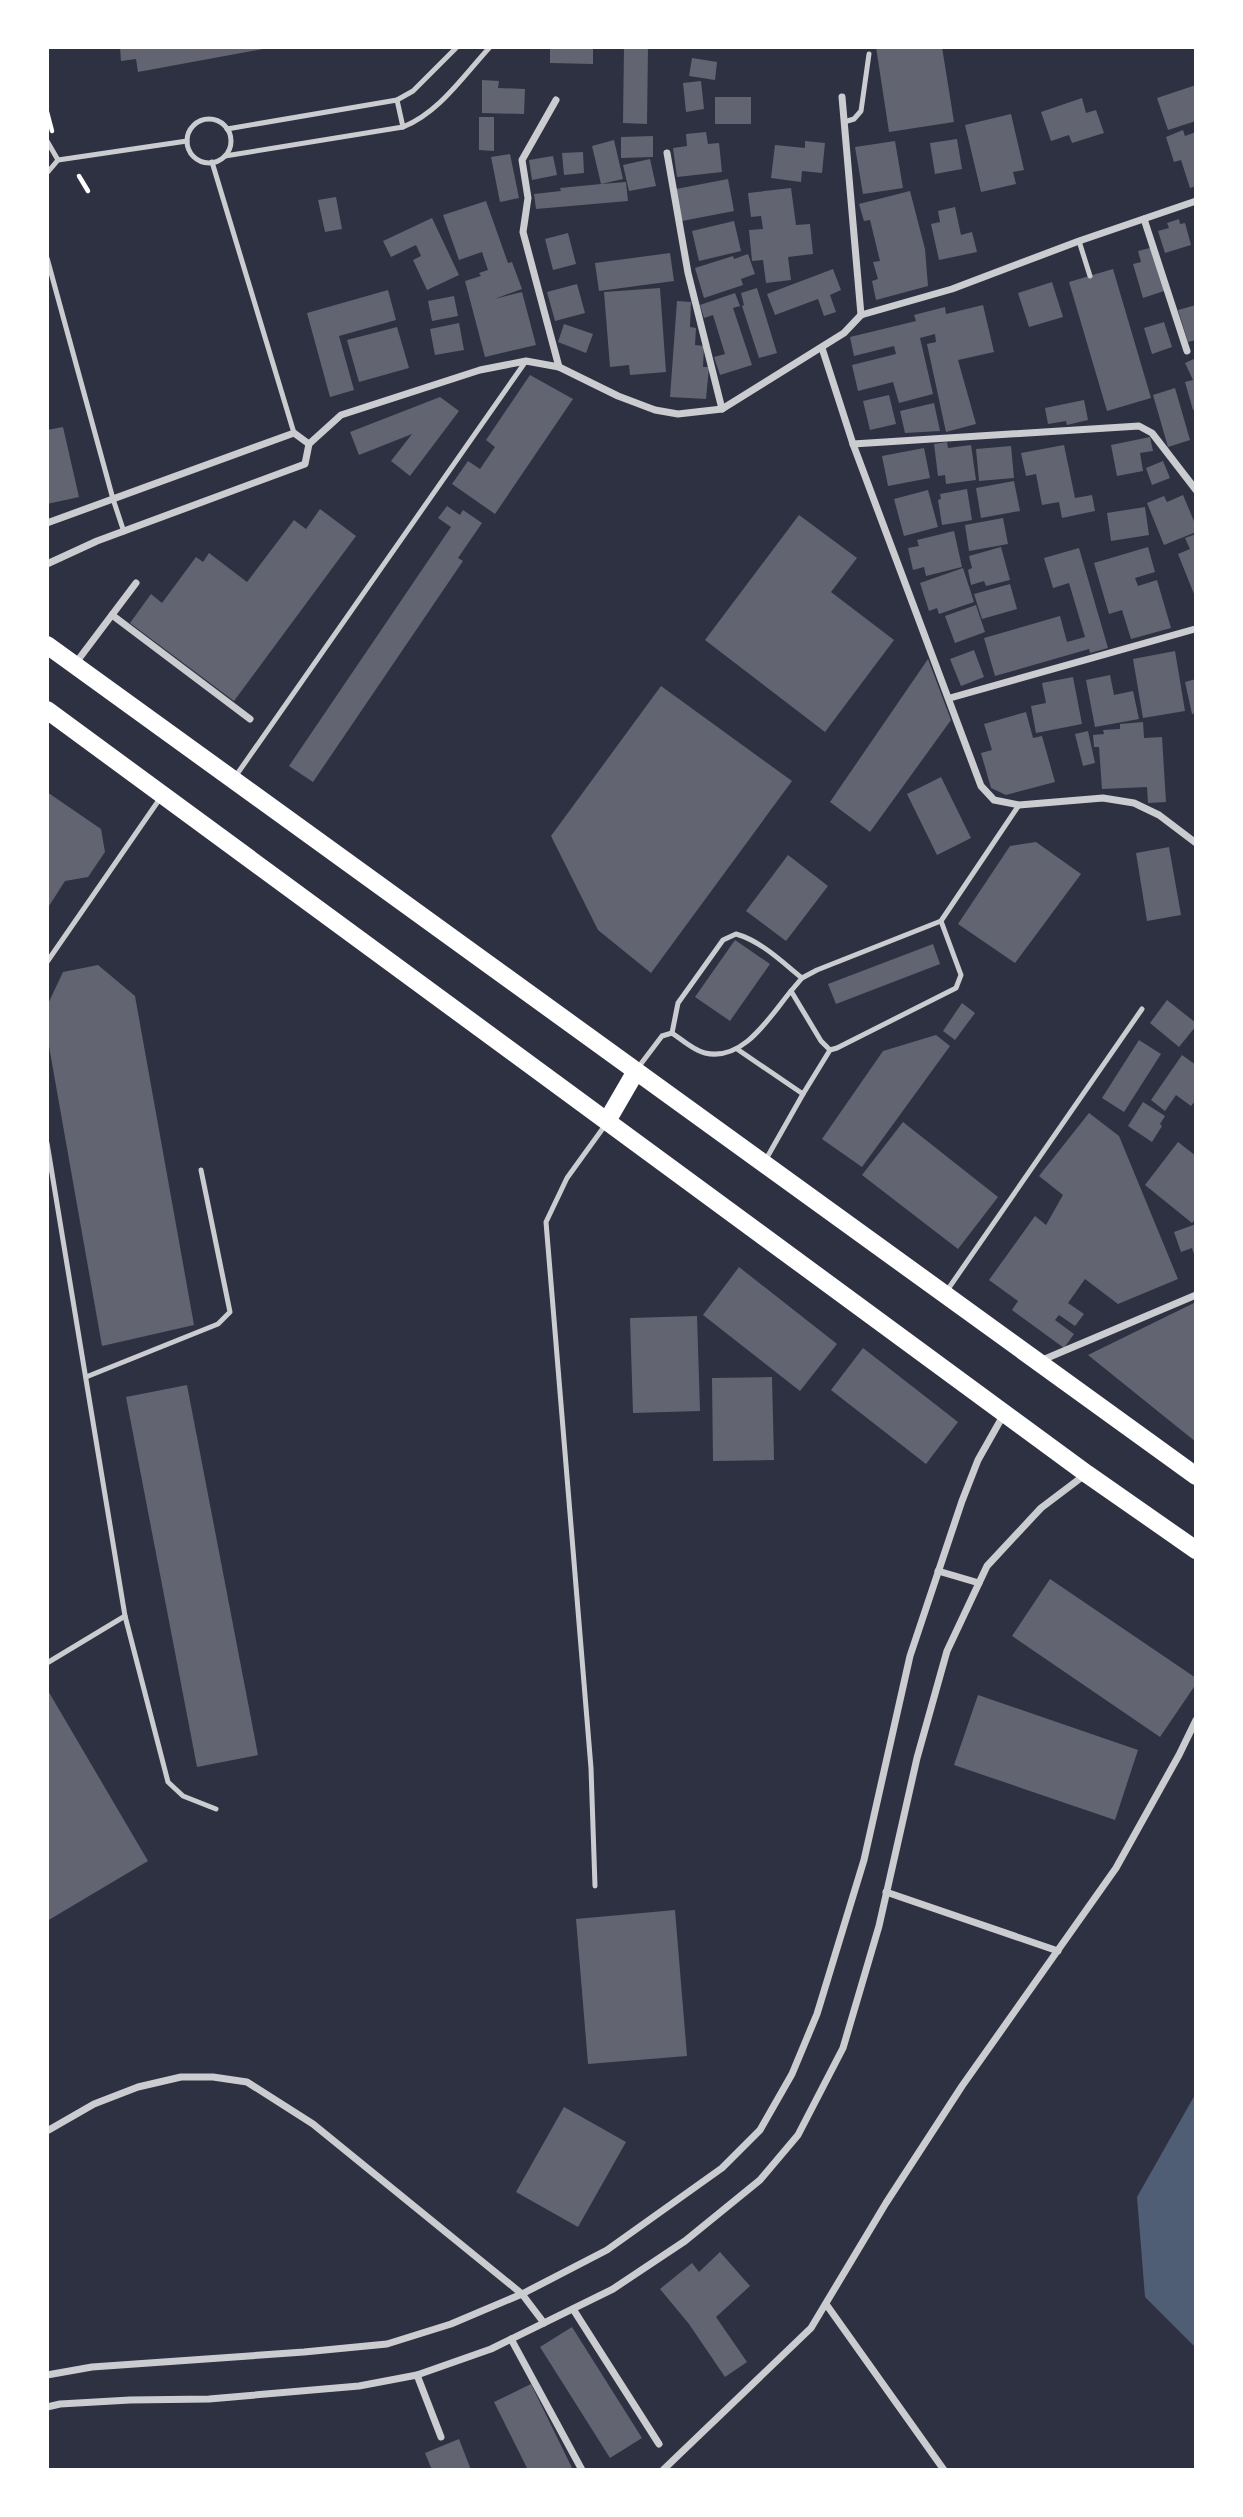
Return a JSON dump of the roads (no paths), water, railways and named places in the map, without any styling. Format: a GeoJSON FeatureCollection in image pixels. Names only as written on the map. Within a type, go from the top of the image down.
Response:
{"type":"FeatureCollection","features":[{"type":"Feature","properties":{"kind":"main road"},"geometry":{"type":"LineString","coordinates":[[47,645],[1196,1476]]}},
{"type":"Feature","properties":{"kind":"main road"},"geometry":{"type":"LineString","coordinates":[[47,710],[1087,1474],[1196,1550]]}},
{"type":"Feature","properties":{"kind":"main road"},"geometry":{"type":"LineString","coordinates":[[607,1121],[635,1071]]}},
{"type":"Feature","properties":{"kind":"street"},"geometry":{"type":"LineString","coordinates":[[842,97],[861,315]]}},
{"type":"Feature","properties":{"kind":"street"},"geometry":{"type":"LineString","coordinates":[[555,100],[522,160],[527,198],[523,232],[559,367]]}},
{"type":"Feature","properties":{"kind":"street"},"geometry":{"type":"LineString","coordinates":[[667,153],[688,273],[722,409]]}},
{"type":"Feature","properties":{"kind":"street"},"geometry":{"type":"LineString","coordinates":[[47,564],[60,556],[305,464],[309,444],[341,415],[480,370],[526,361],[559,367],[618,396],[655,410],[678,414],[722,409],[822,348],[844,333],[861,315],[952,289],[1196,201]]}},
{"type":"Feature","properties":{"kind":"street"},"geometry":{"type":"LineString","coordinates":[[1144,219],[1187,351]]}},
{"type":"Feature","properties":{"kind":"street"},"geometry":{"type":"LineString","coordinates":[[822,348],[853,444],[981,786],[994,800],[1020,805],[1103,798],[1134,803],[1159,815],[1196,843]]}},
{"type":"Feature","properties":{"kind":"street"},"geometry":{"type":"LineString","coordinates":[[853,444],[1139,426],[1152,433],[1196,490]]}},
{"type":"Feature","properties":{"kind":"street"},"geometry":{"type":"LineString","coordinates":[[47,523],[294,433],[309,444]]}},
{"type":"Feature","properties":{"kind":"street"},"geometry":{"type":"LineString","coordinates":[[74,665],[136,583]]}},
{"type":"Feature","properties":{"kind":"street"},"geometry":{"type":"LineString","coordinates":[[111,615],[250,719]]}},
{"type":"Feature","properties":{"kind":"street"},"geometry":{"type":"LineString","coordinates":[[950,698],[1195,629]]}},
{"type":"Feature","properties":{"kind":"street"},"geometry":{"type":"LineString","coordinates":[[1039,1362],[1196,1295]]}},
{"type":"Feature","properties":{"kind":"street"},"geometry":{"type":"LineString","coordinates":[[47,2375],[92,2367],[387,2344],[451,2324],[522,2294],[607,2250],[722,2168],[760,2130],[792,2074],[827,1983],[864,1860],[910,1656],[962,1501],[978,1460],[1004,1413]]}},
{"type":"Feature","properties":{"kind":"street"},"geometry":{"type":"LineString","coordinates":[[47,2407],[93,2402],[209,2399],[345,2388],[417,2375],[491,2349],[613,2289],[685,2241],[760,2180],[797,2135],[843,2048],[879,1926],[917,1758],[947,1651],[987,1566],[1041,1508],[1087,1474]]}},
{"type":"Feature","properties":{"kind":"street"},"geometry":{"type":"LineString","coordinates":[[938,1571],[979,1583]]}},
{"type":"Feature","properties":{"kind":"street"},"geometry":{"type":"LineString","coordinates":[[663,2470],[811,2328],[886,2203],[962,2086],[1116,1868],[1196,1720]]}},
{"type":"Feature","properties":{"kind":"street"},"geometry":{"type":"LineString","coordinates":[[886,1892],[1058,1951]]}},
{"type":"Feature","properties":{"kind":"street"},"geometry":{"type":"LineString","coordinates":[[47,2131],[94,2104],[138,2087],[181,2077],[213,2077],[247,2082],[313,2124],[522,2294],[544,2323]]}},
{"type":"Feature","properties":{"kind":"street"},"geometry":{"type":"LineString","coordinates":[[826,2304],[944,2470]]}},
{"type":"Feature","properties":{"kind":"street"},"geometry":{"type":"LineString","coordinates":[[573,2309],[659,2444]]}},
{"type":"Feature","properties":{"kind":"street"},"geometry":{"type":"LineString","coordinates":[[511,2339],[582,2470]]}},
{"type":"Feature","properties":{"kind":"street"},"geometry":{"type":"LineString","coordinates":[[417,2375],[441,2437]]}},
{"type":"Feature","properties":{"kind":"lane"},"geometry":{"type":"LineString","coordinates":[[227,129],[397,100],[413,91],[457,47]]}},
{"type":"Feature","properties":{"kind":"lane"},"geometry":{"type":"LineString","coordinates":[[225,156],[231,143],[227,129],[216,120],[202,120],[192,128],[187,141],[192,155],[212,162],[225,156],[403,127],[419,121],[443,100],[490,47]]}},
{"type":"Feature","properties":{"kind":"lane"},"geometry":{"type":"LineString","coordinates":[[844,122],[854,119],[861,111],[869,54]]}},
{"type":"Feature","properties":{"kind":"lane"},"geometry":{"type":"LineString","coordinates":[[397,100],[403,127]]}},
{"type":"Feature","properties":{"kind":"lane"},"geometry":{"type":"LineString","coordinates":[[47,141],[58,160]]}},
{"type":"Feature","properties":{"kind":"lane"},"geometry":{"type":"LineString","coordinates":[[47,173],[58,160],[187,141]]}},
{"type":"Feature","properties":{"kind":"lane"},"geometry":{"type":"LineString","coordinates":[[212,162],[294,433]]}},
{"type":"Feature","properties":{"kind":"lane"},"geometry":{"type":"LineString","coordinates":[[1079,241],[1090,276]]}},
{"type":"Feature","properties":{"kind":"lane"},"geometry":{"type":"LineString","coordinates":[[47,258],[124,532]]}},
{"type":"Feature","properties":{"kind":"lane"},"geometry":{"type":"LineString","coordinates":[[234,780],[526,361]]}},
{"type":"Feature","properties":{"kind":"lane"},"geometry":{"type":"LineString","coordinates":[[47,961],[163,795]]}},
{"type":"Feature","properties":{"kind":"lane"},"geometry":{"type":"LineString","coordinates":[[635,1071],[662,1036],[672,1033],[705,1053],[727,1053],[737,1049],[747,1042],[802,978],[941,921],[1020,805]]}},
{"type":"Feature","properties":{"kind":"lane"},"geometry":{"type":"LineString","coordinates":[[764,1163],[830,1050],[956,988],[961,975],[941,921]]}},
{"type":"Feature","properties":{"kind":"lane"},"geometry":{"type":"LineString","coordinates":[[672,1033],[678,1003],[723,940],[736,934],[760,945],[802,978]]}},
{"type":"Feature","properties":{"kind":"lane"},"geometry":{"type":"LineString","coordinates":[[791,991],[821,1041],[830,1050]]}},
{"type":"Feature","properties":{"kind":"lane"},"geometry":{"type":"LineString","coordinates":[[944,1294],[1142,1009]]}},
{"type":"Feature","properties":{"kind":"lane"},"geometry":{"type":"LineString","coordinates":[[737,1049],[803,1094]]}},
{"type":"Feature","properties":{"kind":"lane"},"geometry":{"type":"LineString","coordinates":[[595,1886],[592,1768],[546,1222],[567,1178],[607,1121]]}},
{"type":"Feature","properties":{"kind":"lane"},"geometry":{"type":"LineString","coordinates":[[47,1143],[125,1616],[167,1782],[183,1796],[216,1809]]}},
{"type":"Feature","properties":{"kind":"lane"},"geometry":{"type":"LineString","coordinates":[[86,1377],[218,1324],[230,1312],[201,1170]]}},
{"type":"Feature","properties":{"kind":"lane"},"geometry":{"type":"LineString","coordinates":[[47,1663],[125,1616]]}},
{"type":"Feature","properties":{"kind":"water"},"geometry":{"type":"Polygon","coordinates":[[[1196,2093],[1196,2348],[1145,2297],[1137,2197],[1196,2093]]]}}]}
